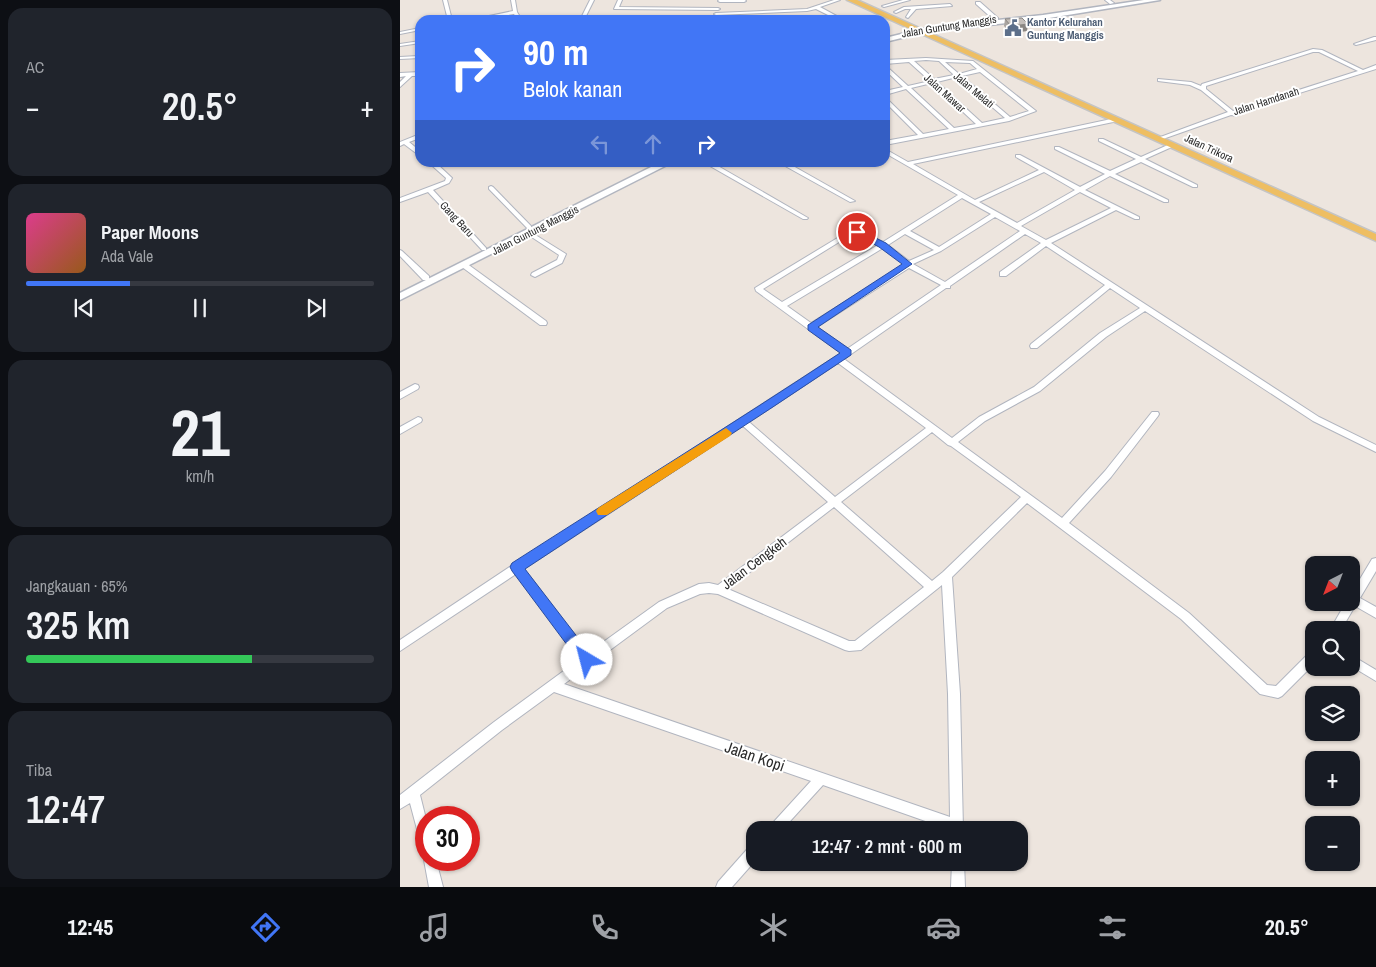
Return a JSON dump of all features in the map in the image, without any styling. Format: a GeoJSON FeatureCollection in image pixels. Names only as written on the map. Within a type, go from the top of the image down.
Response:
{"type":"FeatureCollection","features":[{"type":"Feature","properties":{"kind":"main road","name":"Jalan Trikora"},"geometry":{"type":"LineString","coordinates":[[851,0],[884,15]]}},
{"type":"Feature","properties":{"kind":"main road","name":"Jalan Trikora"},"geometry":{"type":"LineString","coordinates":[[870,0],[885,4],[896,12],[989,53],[1031,82],[1376,238]]}},
{"type":"Feature","properties":{"kind":"main road","name":"Jalan Trikora"},"geometry":{"type":"LineString","coordinates":[[890,18],[1013,70]]}},
{"type":"Feature","properties":{"kind":"street"},"geometry":{"type":"LineString","coordinates":[[446,0],[449,15]]}},
{"type":"Feature","properties":{"kind":"street"},"geometry":{"type":"LineString","coordinates":[[513,0],[517,15]]}},
{"type":"Feature","properties":{"kind":"street"},"geometry":{"type":"LineString","coordinates":[[584,15],[592,0]]}},
{"type":"Feature","properties":{"kind":"street"},"geometry":{"type":"LineString","coordinates":[[620,0],[616,8],[716,14],[818,8],[838,0]]}},
{"type":"Feature","properties":{"kind":"street"},"geometry":{"type":"LineString","coordinates":[[716,14],[720,0],[744,1]]}},
{"type":"Feature","properties":{"kind":"street"},"geometry":{"type":"LineString","coordinates":[[885,4],[908,0]]}},
{"type":"Feature","properties":{"kind":"street","name":"Jalan Guntung Manggis"},"geometry":{"type":"LineString","coordinates":[[890,37],[932,28],[1132,0]]}},
{"type":"Feature","properties":{"kind":"street","name":"Jalan Guntung Manggis"},"geometry":{"type":"LineString","coordinates":[[932,28],[1043,18],[1157,0]]}},
{"type":"Feature","properties":{"kind":"street"},"geometry":{"type":"LineString","coordinates":[[978,3],[996,19]]}},
{"type":"Feature","properties":{"kind":"street"},"geometry":{"type":"LineString","coordinates":[[896,12],[904,8],[950,5]]}},
{"type":"Feature","properties":{"kind":"street"},"geometry":{"type":"LineString","coordinates":[[908,17],[916,7]]}},
{"type":"Feature","properties":{"kind":"street"},"geometry":{"type":"LineString","coordinates":[[818,8],[832,15]]}},
{"type":"Feature","properties":{"kind":"street"},"geometry":{"type":"LineString","coordinates":[[499,15],[515,12]]}},
{"type":"Feature","properties":{"kind":"street"},"geometry":{"type":"LineString","coordinates":[[400,32],[415,30]]}},
{"type":"Feature","properties":{"kind":"street"},"geometry":{"type":"LineString","coordinates":[[1356,44],[1376,38]]}},
{"type":"Feature","properties":{"kind":"street"},"geometry":{"type":"LineString","coordinates":[[400,45],[415,43]]}},
{"type":"Feature","properties":{"kind":"street"},"geometry":{"type":"LineString","coordinates":[[1203,89],[1204,85],[1313,50],[1320,51],[1362,72]]}},
{"type":"Feature","properties":{"kind":"street"},"geometry":{"type":"LineString","coordinates":[[400,58],[415,56]]}},
{"type":"Feature","properties":{"kind":"street"},"geometry":{"type":"LineString","coordinates":[[890,62],[939,59],[969,61],[1033,111],[1009,119],[952,130],[890,139]]}},
{"type":"Feature","properties":{"kind":"street","name":"Jalan Melati"},"geometry":{"type":"LineString","coordinates":[[939,59],[1009,119]]}},
{"type":"Feature","properties":{"kind":"street","name":"Jalan Mawar"},"geometry":{"type":"LineString","coordinates":[[910,60],[932,82],[981,124]]}},
{"type":"Feature","properties":{"kind":"street","name":"Jalan Hamdanah"},"geometry":{"type":"LineString","coordinates":[[1016,227],[1027,219],[1109,174],[1141,160],[1164,142],[1233,114],[1376,68]]}},
{"type":"Feature","properties":{"kind":"street","name":"Jalan Hamdanah"},"geometry":{"type":"LineString","coordinates":[[1233,114],[1376,68]]}},
{"type":"Feature","properties":{"kind":"street"},"geometry":{"type":"LineString","coordinates":[[890,92],[980,70]]}},
{"type":"Feature","properties":{"kind":"street"},"geometry":{"type":"LineString","coordinates":[[890,72],[952,130]]}},
{"type":"Feature","properties":{"kind":"street"},"geometry":{"type":"LineString","coordinates":[[400,75],[415,74]]}},
{"type":"Feature","properties":{"kind":"street"},"geometry":{"type":"LineString","coordinates":[[400,85],[410,75]]}},
{"type":"Feature","properties":{"kind":"street"},"geometry":{"type":"LineString","coordinates":[[1160,80],[1191,84],[1203,89],[1233,114]]}},
{"type":"Feature","properties":{"kind":"street"},"geometry":{"type":"LineString","coordinates":[[890,104],[921,135]]}},
{"type":"Feature","properties":{"kind":"street"},"geometry":{"type":"LineString","coordinates":[[906,164],[1116,120]]}},
{"type":"Feature","properties":{"kind":"street"},"geometry":{"type":"LineString","coordinates":[[402,143],[415,138]]}},
{"type":"Feature","properties":{"kind":"street"},"geometry":{"type":"LineString","coordinates":[[1101,140],[1195,186]]}},
{"type":"Feature","properties":{"kind":"street"},"geometry":{"type":"LineString","coordinates":[[402,143],[415,151]]}},
{"type":"Feature","properties":{"kind":"street"},"geometry":{"type":"LineString","coordinates":[[1057,148],[1166,201]]}},
{"type":"Feature","properties":{"kind":"street"},"geometry":{"type":"LineString","coordinates":[[890,154],[1046,243],[1305,412],[1376,449]]}},
{"type":"Feature","properties":{"kind":"street"},"geometry":{"type":"LineString","coordinates":[[1018,156],[1080,190],[1137,218]]}},
{"type":"Feature","properties":{"kind":"street"},"geometry":{"type":"LineString","coordinates":[[400,200],[447,182],[449,179],[436,167]]}},
{"type":"Feature","properties":{"kind":"street","name":"Jalan Guntung Manggis"},"geometry":{"type":"LineString","coordinates":[[599,196],[651,167]]}},
{"type":"Feature","properties":{"kind":"street","name":"Jalan Guntung Manggis"},"geometry":{"type":"LineString","coordinates":[[400,291],[659,167]]}},
{"type":"Feature","properties":{"kind":"street"},"geometry":{"type":"LineString","coordinates":[[715,167],[805,218]]}},
{"type":"Feature","properties":{"kind":"street"},"geometry":{"type":"LineString","coordinates":[[790,167],[852,201]]}},
{"type":"Feature","properties":{"kind":"street"},"geometry":{"type":"LineString","coordinates":[[975,202],[1044,170]]}},
{"type":"Feature","properties":{"kind":"street"},"geometry":{"type":"LineString","coordinates":[[491,188],[529,230],[563,254],[560,260],[535,275]]}},
{"type":"Feature","properties":{"kind":"street","name":"Gang Baru"},"geometry":{"type":"LineString","coordinates":[[429,189],[484,250]]}},
{"type":"Feature","properties":{"kind":"street"},"geometry":{"type":"LineString","coordinates":[[783,306],[961,196]]}},
{"type":"Feature","properties":{"kind":"street"},"geometry":{"type":"LineString","coordinates":[[1003,274],[1046,243],[1116,208]]}},
{"type":"Feature","properties":{"kind":"street"},"geometry":{"type":"LineString","coordinates":[[811,327],[908,264],[939,250],[995,214]]}},
{"type":"Feature","properties":{"kind":"street","name":"Jalan Guntung Manggis"},"geometry":{"type":"LineString","coordinates":[[400,298],[529,230]]}},
{"type":"Feature","properties":{"kind":"street"},"geometry":{"type":"LineString","coordinates":[[905,231],[939,250]]}},
{"type":"Feature","properties":{"kind":"street"},"geometry":{"type":"LineString","coordinates":[[400,646],[516,567],[683,459],[744,422],[1025,231]]}},
{"type":"Feature","properties":{"kind":"street"},"geometry":{"type":"LineString","coordinates":[[847,353],[759,289],[760,286],[851,232],[857,232],[883,245],[908,264],[946,286]]}},
{"type":"Feature","properties":{"kind":"street"},"geometry":{"type":"LineString","coordinates":[[400,252],[426,278]]}},
{"type":"Feature","properties":{"kind":"street"},"geometry":{"type":"LineString","coordinates":[[464,265],[543,323]]}},
{"type":"Feature","properties":{"kind":"street"},"geometry":{"type":"LineString","coordinates":[[1034,346],[1110,285]]}},
{"type":"Feature","properties":{"kind":"street"},"geometry":{"type":"LineString","coordinates":[[951,442],[982,419],[1037,389],[1103,335],[1145,308]]}},
{"type":"Feature","properties":{"kind":"street"},"geometry":{"type":"LineString","coordinates":[[838,359],[1027,497],[1185,616],[1264,690],[1278,692],[1305,665]]}},
{"type":"Feature","properties":{"kind":"street"},"geometry":{"type":"LineString","coordinates":[[400,396],[415,387]]}},
{"type":"Feature","properties":{"kind":"street"},"geometry":{"type":"LineString","coordinates":[[1062,524],[1108,474],[1155,414]]}},
{"type":"Feature","properties":{"kind":"street"},"geometry":{"type":"LineString","coordinates":[[400,431],[418,420]]}},
{"type":"Feature","properties":{"kind":"street"},"geometry":{"type":"LineString","coordinates":[[744,422],[931,587]]}},
{"type":"Feature","properties":{"kind":"street","name":"Jalan Cengkeh"},"geometry":{"type":"LineString","coordinates":[[400,802],[498,726],[663,605],[699,589],[719,590],[932,428]]}},
{"type":"Feature","properties":{"kind":"street"},"geometry":{"type":"LineString","coordinates":[[719,590],[853,647],[857,646],[947,575],[1027,497]]}},
{"type":"Feature","properties":{"kind":"street"},"geometry":{"type":"LineString","coordinates":[[1360,589],[1376,563]]}},
{"type":"Feature","properties":{"kind":"street"},"geometry":{"type":"LineString","coordinates":[[516,567],[587,660]]}},
{"type":"Feature","properties":{"kind":"street"},"geometry":{"type":"LineString","coordinates":[[947,575],[954,694],[957,821]]}},
{"type":"Feature","properties":{"kind":"street"},"geometry":{"type":"LineString","coordinates":[[1360,603],[1376,613]]}},
{"type":"Feature","properties":{"kind":"street"},"geometry":{"type":"LineString","coordinates":[[1360,666],[1376,676]]}},
{"type":"Feature","properties":{"kind":"street","name":"Jalan Kopi"},"geometry":{"type":"LineString","coordinates":[[553,686],[821,778],[938,821]]}},
{"type":"Feature","properties":{"kind":"street"},"geometry":{"type":"LineString","coordinates":[[782,821],[821,778]]}},
{"type":"Feature","properties":{"kind":"street"},"geometry":{"type":"LineString","coordinates":[[414,793],[417,806]]}},
{"type":"Feature","properties":{"kind":"street"},"geometry":{"type":"LineString","coordinates":[[723,887],[746,861]]}},
{"type":"Feature","properties":{"kind":"street"},"geometry":{"type":"LineString","coordinates":[[432,871],[436,887]]}},
{"type":"Feature","properties":{"kind":"street"},"geometry":{"type":"LineString","coordinates":[[958,871],[958,887]]}},
{"type":"Feature","properties":{"kind":"building"},"geometry":{"type":"Polygon","coordinates":[[[1022,18],[1028,24],[1011,26],[1005,19],[1022,18]]]}},
{"type":"Feature","properties":{"kind":"slow traffic"},"geometry":{"type":"LineString","coordinates":[[602,511],[726,433]]}},
{"type":"Feature","properties":{"kind":"place","name":"Kantor Kelurahan Guntung Manggis"},"geometry":{"type":"Point","coordinates":[1013,28]}},
{"type":"Feature","properties":{"kind":"route"},"geometry":{"type":"LineString","coordinates":[[587,660],[516,567],[683,459],[744,422],[847,353],[811,327],[902,270],[908,264],[883,245],[857,232]]}}]}
